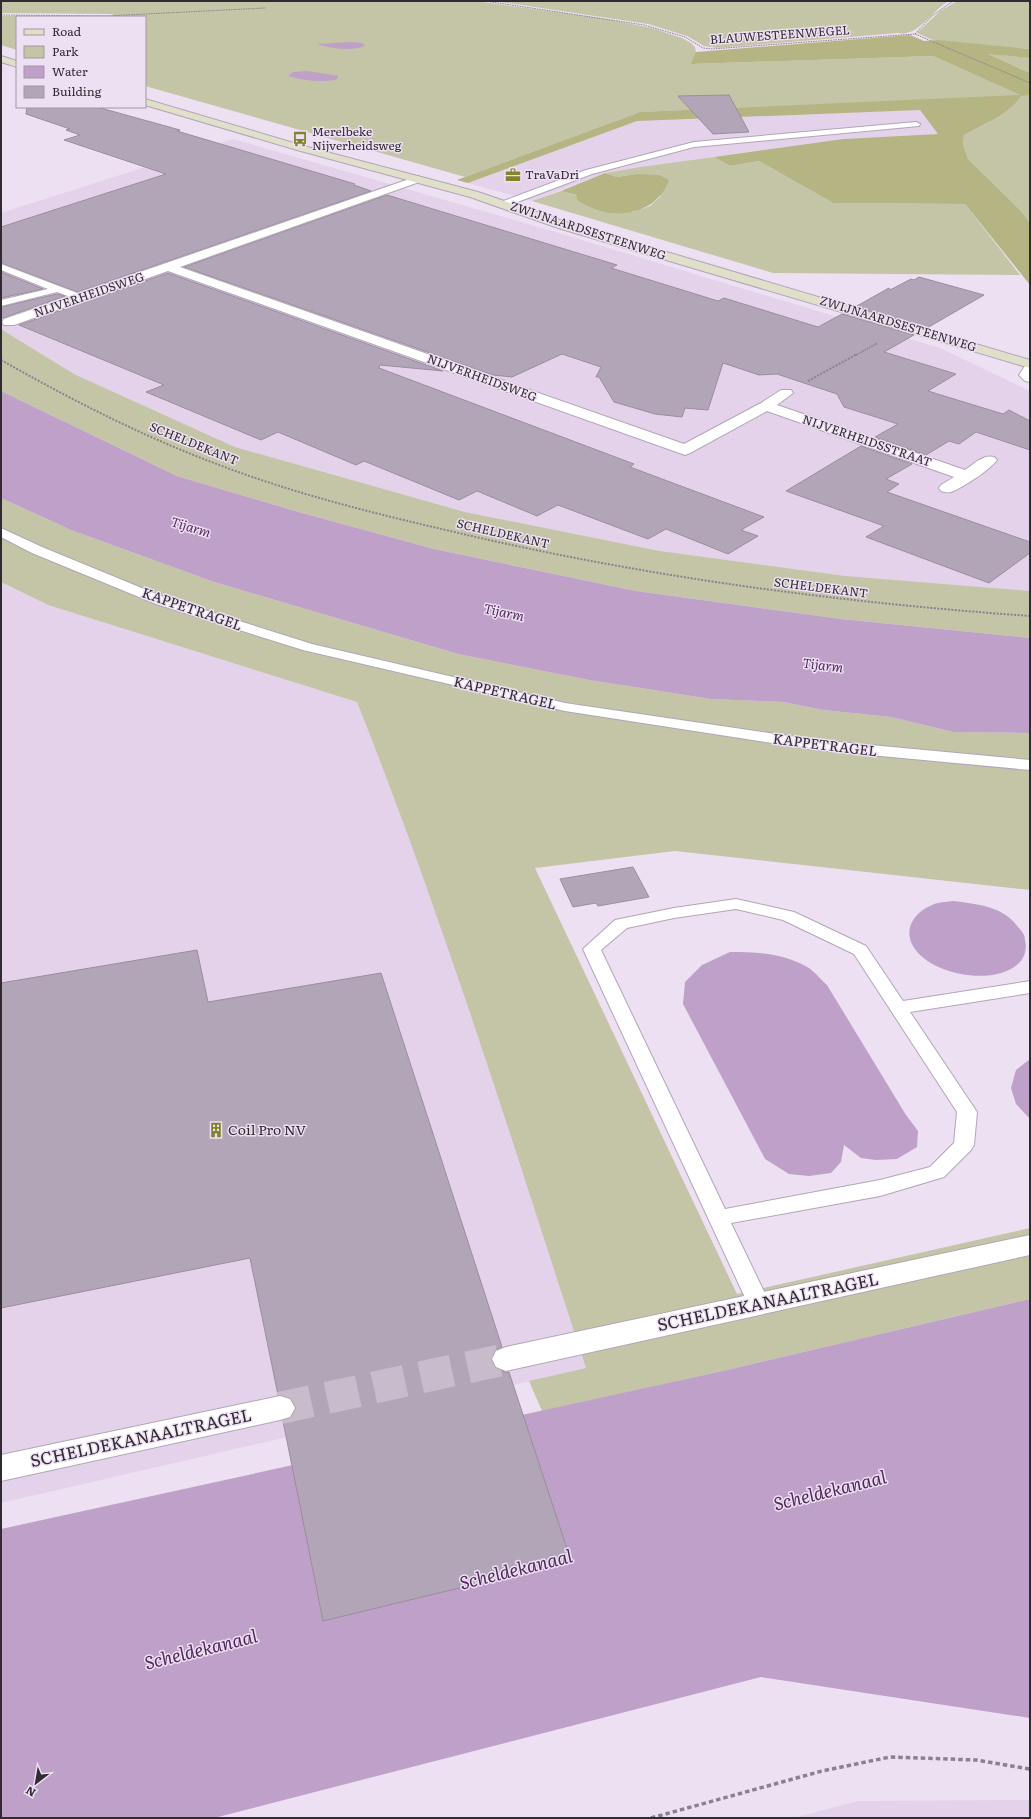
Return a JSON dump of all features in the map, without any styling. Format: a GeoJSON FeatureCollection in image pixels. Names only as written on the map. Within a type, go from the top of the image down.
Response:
{"type":"FeatureCollection","features":[{"type":"Feature","properties":{"kind":"main road"},"geometry":{"type":"LineString","coordinates":[[1,59],[16,64]]}},
{"type":"Feature","properties":{"kind":"main road","name":"ZWIJNAARDSESTEENWEG"},"geometry":{"type":"LineString","coordinates":[[146,102],[323,154],[504,204],[562,225],[1030,364]]}},
{"type":"Feature","properties":{"kind":"street","name":"NIJVERHEIDSWEG"},"geometry":{"type":"LineString","coordinates":[[10,322],[418,179]]}},
{"type":"Feature","properties":{"kind":"street","name":"NIJVERHEIDSWEG"},"geometry":{"type":"LineString","coordinates":[[169,267],[685,450],[766,406],[786,393]]}},
{"type":"Feature","properties":{"kind":"street"},"geometry":{"type":"LineString","coordinates":[[1030,369],[1026,375],[1030,378]]}},
{"type":"Feature","properties":{"kind":"street","name":"NIJVERHEIDSSTRAAT"},"geometry":{"type":"LineString","coordinates":[[766,406],[967,476]]}},
{"type":"Feature","properties":{"kind":"street"},"geometry":{"type":"LineString","coordinates":[[948,488],[989,460]]}},
{"type":"Feature","properties":{"kind":"street","name":"SCHELDEKANAALTRAGEL"},"geometry":{"type":"LineString","coordinates":[[506,1359],[1030,1245]]}},
{"type":"Feature","properties":{"kind":"street","name":"SCHELDEKANAALTRAGEL"},"geometry":{"type":"LineString","coordinates":[[1,1468],[280,1408]]}},
{"type":"Feature","properties":{"kind":"lane"},"geometry":{"type":"LineString","coordinates":[[504,204],[590,172],[694,145],[916,124]]}},
{"type":"Feature","properties":{"kind":"lane"},"geometry":{"type":"LineString","coordinates":[[1,267],[81,298]]}},
{"type":"Feature","properties":{"kind":"lane"},"geometry":{"type":"LineString","coordinates":[[1,303],[58,289]]}},
{"type":"Feature","properties":{"kind":"lane","name":"KAPPETRAGEL"},"geometry":{"type":"LineString","coordinates":[[1,532],[37,550],[161,601],[308,647],[565,707],[817,745],[1030,765]]}},
{"type":"Feature","properties":{"kind":"lane"},"geometry":{"type":"LineString","coordinates":[[718,1218],[880,1188],[937,1172],[964,1145],[967,1112],[860,950],[788,916],[736,904],[674,913],[621,924],[592,949],[718,1218],[759,1304]]}},
{"type":"Feature","properties":{"kind":"lane"},"geometry":{"type":"LineString","coordinates":[[898,1008],[1030,987]]}},
{"type":"Feature","properties":{"kind":"path","name":"BLAUWESTEENWEGEL"},"geometry":{"type":"LineString","coordinates":[[485,1],[644,25],[685,37],[702,48],[712,50],[915,34]]}},
{"type":"Feature","properties":{"kind":"path"},"geometry":{"type":"LineString","coordinates":[[953,1],[932,16],[915,34],[1030,83]]}},
{"type":"Feature","properties":{"kind":"path"},"geometry":{"type":"LineString","coordinates":[[1,15],[129,15],[265,8]]}},
{"type":"Feature","properties":{"kind":"path"},"geometry":{"type":"LineString","coordinates":[[786,393],[908,327]]}},
{"type":"Feature","properties":{"kind":"path","name":"SCHELDEKANT"},"geometry":{"type":"LineString","coordinates":[[1,360],[79,402],[207,461],[258,479],[314,496],[492,542],[593,563],[741,587],[892,605],[1030,616]]}},
{"type":"Feature","properties":{"kind":"path"},"geometry":{"type":"LineString","coordinates":[[651,1818],[822,1770],[890,1757],[976,1760],[1030,1769]]}},
{"type":"Feature","properties":{"kind":"shaded area"},"geometry":{"type":"Polygon","coordinates":[[[940,100],[939,134],[843,139],[640,167],[605,173],[532,201],[457,180],[640,112],[940,100]]]}},
{"type":"Feature","properties":{"kind":"shaded area"},"geometry":{"type":"Polygon","coordinates":[[[233,139],[549,230],[940,348],[1030,391],[1030,591],[846,576],[660,551],[465,512],[235,447],[74,374],[1,329],[1,213],[233,139]]]}},
{"type":"Feature","properties":{"kind":"shaded area"},"geometry":{"type":"Polygon","coordinates":[[[1,582],[48,605],[357,702],[383,766],[435,907],[587,1368],[1,1503],[1,582]]]}},
{"type":"Feature","properties":{"kind":"shaded area"},"geometry":{"type":"Polygon","coordinates":[[[1030,1800],[1030,1818],[793,1818],[858,1801],[1030,1800]]]}},
{"type":"Feature","properties":{"kind":"green space"},"geometry":{"type":"Polygon","coordinates":[[[1,1],[476,1],[606,19],[652,28],[682,38],[691,43],[695,47],[696,52],[692,64],[933,56],[1021,95],[1030,95],[1030,223],[1020,210],[968,159],[963,144],[964,135],[1003,114],[1016,103],[1020,96],[640,112],[465,177],[146,86],[146,16],[112,16],[113,14],[1,13],[1,1]]]}},
{"type":"Feature","properties":{"kind":"green space"},"geometry":{"type":"Polygon","coordinates":[[[494,1],[949,1],[919,27],[906,33],[717,48],[704,46],[687,36],[648,24],[494,1]]]}},
{"type":"Feature","properties":{"kind":"green space"},"geometry":{"type":"Polygon","coordinates":[[[957,1],[1030,1],[1030,49],[933,40],[917,33],[940,11],[957,1]]]}},
{"type":"Feature","properties":{"kind":"green space"},"geometry":{"type":"Polygon","coordinates":[[[1,16],[16,16],[16,50],[1,45],[1,16]]]}},
{"type":"Feature","properties":{"kind":"green space"},"geometry":{"type":"Polygon","coordinates":[[[910,35],[924,41],[938,40],[1030,49],[1030,58],[988,54],[1030,73],[1030,95],[1021,96],[1010,109],[1003,114],[964,135],[963,144],[968,159],[1020,210],[1030,223],[1030,285],[965,204],[833,203],[759,161],[730,166],[714,157],[843,139],[938,134],[920,110],[637,121],[468,183],[457,180],[640,112],[1020,95],[933,56],[691,64],[696,52],[910,35]]]}},
{"type":"Feature","properties":{"kind":"green space"},"geometry":{"type":"Polygon","coordinates":[[[986,53],[1030,58],[1030,73],[986,53]]]}},
{"type":"Feature","properties":{"kind":"green space"},"geometry":{"type":"Polygon","coordinates":[[[714,157],[730,166],[759,161],[833,203],[965,204],[1020,275],[773,273],[532,201],[561,191],[633,212],[650,206],[661,196],[636,174],[617,177],[605,173],[714,157]]]}},
{"type":"Feature","properties":{"kind":"green space"},"geometry":{"type":"Polygon","coordinates":[[[605,173],[617,177],[636,174],[659,175],[669,180],[658,198],[641,209],[632,212],[611,213],[598,210],[578,201],[576,195],[561,191],[605,173]]]}},
{"type":"Feature","properties":{"kind":"green space"},"geometry":{"type":"Polygon","coordinates":[[[1,329],[74,374],[235,447],[465,512],[660,551],[846,576],[1030,591],[1030,638],[841,619],[636,591],[434,549],[295,511],[177,476],[1,391],[1,329]]]}},
{"type":"Feature","properties":{"kind":"green space"},"geometry":{"type":"Polygon","coordinates":[[[1,498],[71,530],[214,582],[458,654],[589,680],[711,699],[783,702],[823,710],[891,717],[953,732],[1030,733],[1030,890],[675,851],[535,868],[737,1294],[1030,1228],[1030,1299],[727,1370],[542,1411],[529,1381],[586,1368],[477,1033],[389,784],[357,702],[48,605],[1,582],[1,498]]]}},
{"type":"Feature","properties":{"kind":"water"},"geometry":{"type":"Polygon","coordinates":[[[351,42],[362,43],[365,46],[360,48],[341,49],[317,44],[351,42]]]}},
{"type":"Feature","properties":{"kind":"water"},"geometry":{"type":"Polygon","coordinates":[[[307,71],[339,76],[336,80],[318,81],[288,76],[293,72],[307,71]]]}},
{"type":"Feature","properties":{"kind":"water","name":"Tijarm"},"geometry":{"type":"Polygon","coordinates":[[[1,391],[177,476],[295,511],[434,549],[636,591],[841,619],[1030,638],[1030,733],[953,732],[891,717],[823,710],[783,702],[711,699],[589,680],[458,654],[214,582],[71,530],[1,498],[1,391]]]}},
{"type":"Feature","properties":{"kind":"water"},"geometry":{"type":"Polygon","coordinates":[[[953,901],[989,907],[1005,914],[1012,920],[1025,938],[1025,952],[1019,963],[1008,970],[995,975],[979,976],[947,970],[933,964],[921,956],[913,946],[910,939],[909,933],[912,921],[920,912],[932,905],[953,901]]]}},
{"type":"Feature","properties":{"kind":"water"},"geometry":{"type":"Polygon","coordinates":[[[730,952],[771,954],[790,959],[809,968],[827,985],[906,1115],[918,1131],[917,1147],[897,1159],[876,1160],[861,1158],[844,1145],[841,1162],[831,1173],[809,1176],[789,1174],[765,1159],[683,1004],[685,982],[702,965],[730,952]]]}},
{"type":"Feature","properties":{"kind":"water"},"geometry":{"type":"Polygon","coordinates":[[[1030,1059],[1030,1119],[1016,1104],[1011,1088],[1016,1070],[1030,1059]]]}},
{"type":"Feature","properties":{"kind":"water","name":"Scheldekanaal"},"geometry":{"type":"Polygon","coordinates":[[[1030,1299],[1030,1718],[761,1677],[214,1818],[1,1818],[1,1529],[727,1370],[1030,1299]]]}},
{"type":"Feature","properties":{"kind":"building"},"geometry":{"type":"Polygon","coordinates":[[[729,95],[749,132],[713,134],[678,96],[729,95]]]}},
{"type":"Feature","properties":{"kind":"building"},"geometry":{"type":"Polygon","coordinates":[[[27,108],[101,108],[180,130],[177,131],[355,184],[354,185],[371,191],[78,292],[1,263],[1,227],[166,174],[64,140],[80,135],[66,130],[70,129],[26,114],[27,108]]]}},
{"type":"Feature","properties":{"kind":"building"},"geometry":{"type":"Polygon","coordinates":[[[387,195],[617,265],[611,268],[718,301],[724,298],[818,327],[842,314],[914,335],[884,352],[956,374],[928,391],[1003,414],[1009,410],[1030,421],[1030,450],[976,432],[959,444],[949,441],[926,455],[875,437],[898,424],[844,407],[837,394],[777,374],[759,375],[723,363],[708,410],[685,408],[682,417],[655,414],[614,402],[599,377],[596,377],[601,367],[562,354],[512,377],[493,375],[184,267],[387,195]]]}},
{"type":"Feature","properties":{"kind":"building"},"geometry":{"type":"Polygon","coordinates":[[[1,272],[43,289],[1,298],[1,272]]]}},
{"type":"Feature","properties":{"kind":"building"},"geometry":{"type":"Polygon","coordinates":[[[168,273],[443,371],[380,365],[379,368],[634,464],[630,467],[764,517],[741,530],[758,536],[728,554],[666,529],[648,539],[558,505],[537,516],[477,491],[459,500],[364,461],[356,465],[278,432],[261,440],[146,392],[164,385],[19,325],[168,273]]]}},
{"type":"Feature","properties":{"kind":"building"},"geometry":{"type":"Polygon","coordinates":[[[919,277],[984,295],[927,328],[855,307],[889,288],[890,290],[911,279],[914,280],[919,277]]]}},
{"type":"Feature","properties":{"kind":"building"},"geometry":{"type":"Polygon","coordinates":[[[57,294],[65,296],[3,318],[1,317],[1,307],[57,294]]]}},
{"type":"Feature","properties":{"kind":"building"},"geometry":{"type":"Polygon","coordinates":[[[861,446],[912,464],[886,479],[899,484],[887,492],[1030,542],[1030,553],[989,583],[866,537],[884,526],[786,491],[861,446]]]}},
{"type":"Feature","properties":{"kind":"building"},"geometry":{"type":"Polygon","coordinates":[[[633,867],[649,897],[598,906],[596,903],[573,907],[560,879],[633,867]]]}},
{"type":"Feature","properties":{"kind":"building","name":"Coil Pro NV"},"geometry":{"type":"Polygon","coordinates":[[[197,950],[208,1002],[381,973],[502,1347],[495,1350],[491,1360],[495,1368],[509,1372],[571,1561],[323,1621],[283,1421],[291,1418],[296,1407],[290,1398],[278,1395],[250,1258],[1,1308],[1,983],[197,950]]]}},
{"type":"Feature","properties":{"kind":"tunnel"},"geometry":{"type":"LineString","coordinates":[[280,1408],[506,1359]]}},
{"type":"Feature","properties":{"kind":"place","name":"Merelbeke Nijverheidsweg"},"geometry":{"type":"Point","coordinates":[300,139]}},
{"type":"Feature","properties":{"kind":"place","name":"TraVaDri"},"geometry":{"type":"Point","coordinates":[513,175]}},
{"type":"Feature","properties":{"kind":"place","name":"Coil Pro NV"},"geometry":{"type":"Point","coordinates":[216,1130]}}]}
